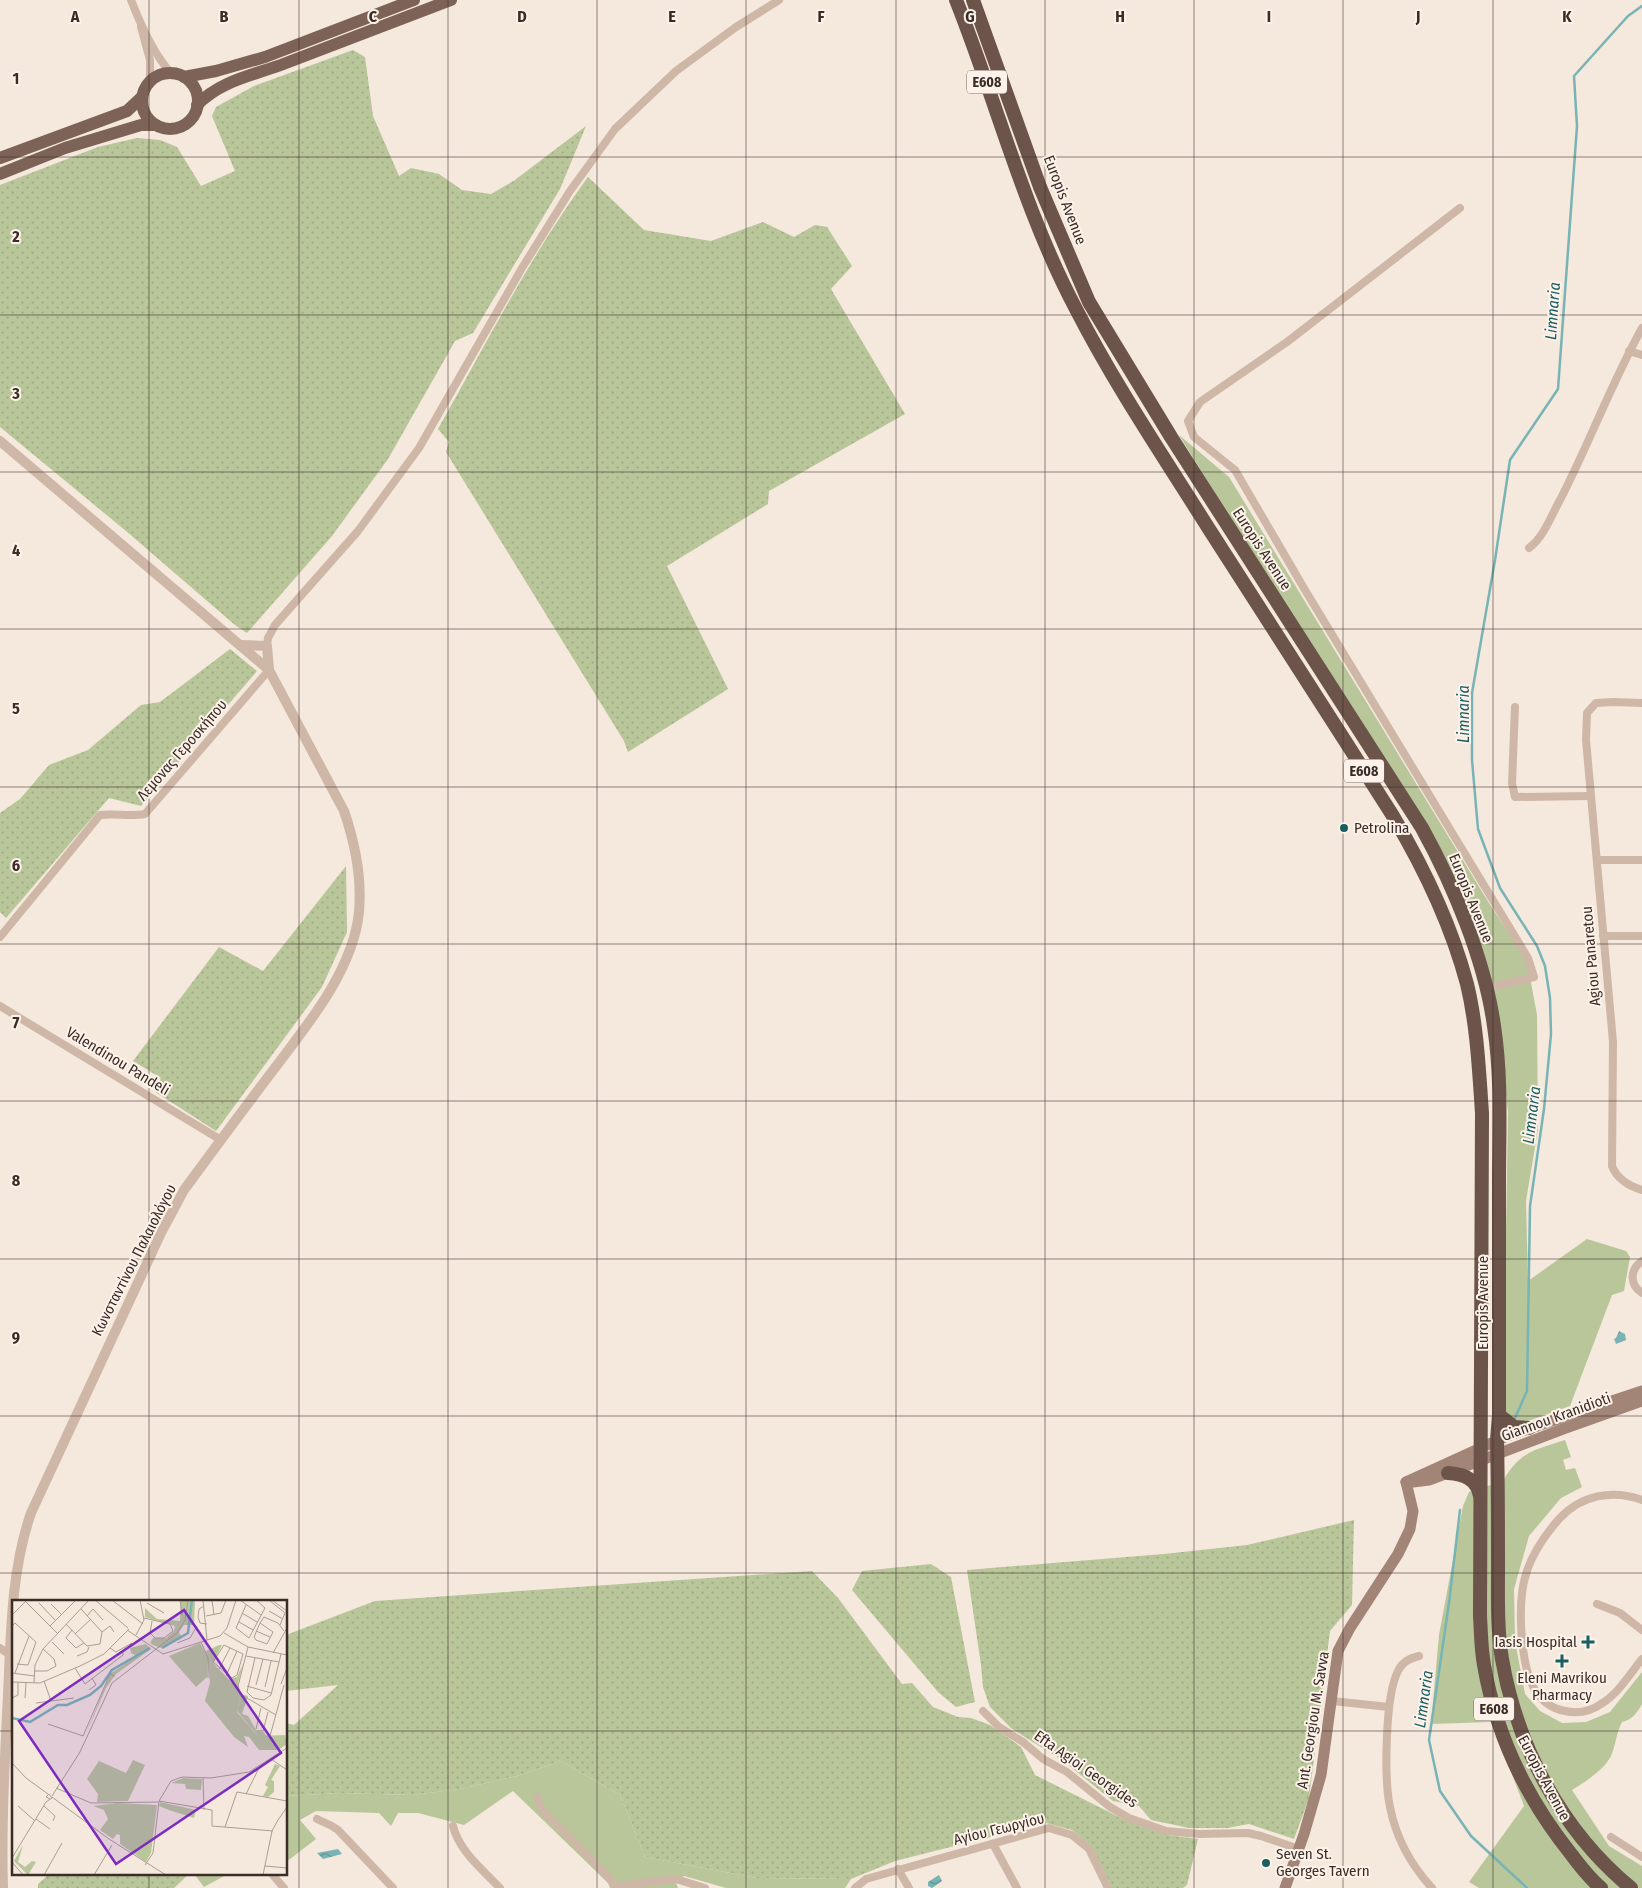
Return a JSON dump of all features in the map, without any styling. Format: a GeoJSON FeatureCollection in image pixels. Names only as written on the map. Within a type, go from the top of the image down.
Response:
{"type":"FeatureCollection","features":[{"type":"Feature","properties":{"kind":"highway","name":"Europis Avenue"},"geometry":{"type":"LineString","coordinates":[[956,0],[980,62],[1024,190],[1075,308],[1113,378],[1393,816],[1414,852],[1431,885],[1467,984],[1477,1045],[1482,1113],[1480,1616],[1484,1664],[1495,1711],[1511,1757],[1531,1796],[1557,1836],[1592,1880],[1601,1888]]}},
{"type":"Feature","properties":{"kind":"highway","name":"Europis Avenue"},"geometry":{"type":"LineString","coordinates":[[973,0],[1040,187],[1089,302],[1171,438],[1422,828],[1439,859],[1470,936],[1487,988],[1494,1026],[1499,1084],[1499,1415],[1497,1454],[1498,1614],[1502,1658],[1513,1709],[1547,1787],[1574,1830],[1606,1867],[1631,1888]]}},
{"type":"Feature","properties":{"kind":"highway"},"geometry":{"type":"LineString","coordinates":[[1499,1415],[1514,1427],[1529,1428]]}},
{"type":"Feature","properties":{"kind":"highway"},"geometry":{"type":"LineString","coordinates":[[1448,1473],[1461,1475],[1474,1483],[1479,1487],[1481,1499]]}},
{"type":"Feature","properties":{"kind":"main road"},"geometry":{"type":"LineString","coordinates":[[0,158],[127,111],[142,97],[150,82],[158,76],[210,72],[265,57],[414,0]]}},
{"type":"Feature","properties":{"kind":"main road"},"geometry":{"type":"LineString","coordinates":[[0,174],[65,148],[141,125],[156,125],[168,129],[181,126],[192,118],[197,105],[208,94],[221,86],[286,64],[451,0]]}},
{"type":"Feature","properties":{"kind":"main road"},"geometry":{"type":"LineString","coordinates":[[178,75],[195,89],[197,105]]}},
{"type":"Feature","properties":{"kind":"main road"},"geometry":{"type":"LineString","coordinates":[[142,97],[145,113],[156,125]]}},
{"type":"Feature","properties":{"kind":"main road","name":"Giannou Kranidioti"},"geometry":{"type":"LineString","coordinates":[[1481,1454],[1497,1440],[1642,1391]]}},
{"type":"Feature","properties":{"kind":"main road","name":"Giannou Kranidioti"},"geometry":{"type":"LineString","coordinates":[[1481,1454],[1497,1454],[1642,1402]]}},
{"type":"Feature","properties":{"kind":"main road"},"geometry":{"type":"LineString","coordinates":[[1406,1482],[1424,1482],[1448,1473],[1481,1454]]}},
{"type":"Feature","properties":{"kind":"main road"},"geometry":{"type":"LineString","coordinates":[[1406,1482],[1481,1454]]}},
{"type":"Feature","properties":{"kind":"main road","name":"Ant. Georgiou M. Savva"},"geometry":{"type":"LineString","coordinates":[[1284,1888],[1299,1849],[1321,1775],[1338,1651],[1342,1641],[1398,1554],[1410,1529],[1412,1504],[1406,1482]]}},
{"type":"Feature","properties":{"kind":"street"},"geometry":{"type":"LineString","coordinates":[[131,0],[141,25],[150,60],[150,82]]}},
{"type":"Feature","properties":{"kind":"street"},"geometry":{"type":"LineString","coordinates":[[269,670],[268,638],[275,625],[358,531],[419,448],[522,268],[570,191],[615,129],[676,71],[736,27],[779,0]]}},
{"type":"Feature","properties":{"kind":"street"},"geometry":{"type":"LineString","coordinates":[[141,25],[164,64],[178,75]]}},
{"type":"Feature","properties":{"kind":"street"},"geometry":{"type":"LineString","coordinates":[[1460,208],[1287,342],[1200,402],[1188,421],[1194,437],[1235,470],[1305,590],[1528,958],[1534,977],[1487,988]]}},
{"type":"Feature","properties":{"kind":"street"},"geometry":{"type":"LineString","coordinates":[[1529,548],[1540,537],[1578,466],[1629,351],[1642,328]]}},
{"type":"Feature","properties":{"kind":"street"},"geometry":{"type":"LineString","coordinates":[[1629,351],[1642,355]]}},
{"type":"Feature","properties":{"kind":"street"},"geometry":{"type":"LineString","coordinates":[[0,441],[269,670]]}},
{"type":"Feature","properties":{"kind":"street"},"geometry":{"type":"LineString","coordinates":[[241,645],[267,646]]}},
{"type":"Feature","properties":{"kind":"street","name":"Λεμονας Γεροσκήπου"},"geometry":{"type":"LineString","coordinates":[[0,937],[100,815],[110,814],[132,817],[145,814],[269,670]]}},
{"type":"Feature","properties":{"kind":"street","name":"Κωνσταντίνου Παλαιολόγου"},"geometry":{"type":"LineString","coordinates":[[14,1600],[23,1536],[31,1513],[161,1232],[184,1190],[330,991],[345,962],[359,913],[356,853],[352,833],[344,811],[269,670]]}},
{"type":"Feature","properties":{"kind":"street","name":"Agiou Panaretou"},"geometry":{"type":"LineString","coordinates":[[1642,704],[1596,703],[1587,713],[1586,740],[1613,1042],[1612,1166],[1620,1179],[1642,1190]]}},
{"type":"Feature","properties":{"kind":"street"},"geometry":{"type":"LineString","coordinates":[[1516,707],[1512,783],[1516,797],[1591,796]]}},
{"type":"Feature","properties":{"kind":"street"},"geometry":{"type":"LineString","coordinates":[[1597,860],[1642,860]]}},
{"type":"Feature","properties":{"kind":"street"},"geometry":{"type":"LineString","coordinates":[[1603,936],[1642,936]]}},
{"type":"Feature","properties":{"kind":"street","name":"Valendinou Pandeli"},"geometry":{"type":"LineString","coordinates":[[0,1006],[221,1140]]}},
{"type":"Feature","properties":{"kind":"street"},"geometry":{"type":"LineString","coordinates":[[1642,1261],[1636,1266],[1632,1276],[1635,1286],[1642,1293]]}},
{"type":"Feature","properties":{"kind":"street"},"geometry":{"type":"LineString","coordinates":[[1642,1500],[1622,1494],[1605,1494],[1588,1498],[1565,1513],[1543,1539],[1532,1559],[1525,1575],[1520,1612],[1525,1657],[1530,1680],[1535,1690],[1544,1700],[1561,1710],[1585,1711],[1603,1703],[1642,1659]]}},
{"type":"Feature","properties":{"kind":"street"},"geometry":{"type":"LineString","coordinates":[[1597,1604],[1620,1613],[1642,1630]]}},
{"type":"Feature","properties":{"kind":"street","name":"Κωνσταντίνου Παλαιολόγου"},"geometry":{"type":"LineString","coordinates":[[3,1888],[2,1773],[12,1623]]}},
{"type":"Feature","properties":{"kind":"street"},"geometry":{"type":"LineString","coordinates":[[0,1648],[10,1656]]}},
{"type":"Feature","properties":{"kind":"street"},"geometry":{"type":"LineString","coordinates":[[1419,1656],[1410,1658],[1398,1669],[1389,1707],[1386,1783],[1390,1808],[1398,1835],[1412,1863],[1432,1888]]}},
{"type":"Feature","properties":{"kind":"street"},"geometry":{"type":"LineString","coordinates":[[1332,1701],[1389,1707]]}},
{"type":"Feature","properties":{"kind":"street","name":"Efta Agioi Georgides"},"geometry":{"type":"LineString","coordinates":[[983,1711],[999,1727],[1023,1742],[1043,1759],[1067,1772],[1110,1807],[1129,1818],[1166,1831],[1199,1834],[1237,1832],[1261,1836],[1299,1849]]}},
{"type":"Feature","properties":{"kind":"street"},"geometry":{"type":"LineString","coordinates":[[538,1797],[539,1804],[544,1813],[609,1877],[616,1888],[631,1884],[676,1879],[705,1888]]}},
{"type":"Feature","properties":{"kind":"street"},"geometry":{"type":"LineString","coordinates":[[317,1819],[338,1830],[393,1888]]}},
{"type":"Feature","properties":{"kind":"street"},"geometry":{"type":"LineString","coordinates":[[453,1826],[463,1848],[500,1888]]}},
{"type":"Feature","properties":{"kind":"street","name":"Αγίου Γεωργίου"},"geometry":{"type":"LineString","coordinates":[[855,1888],[866,1878],[1048,1828],[1072,1835],[1089,1849],[1108,1888]]}},
{"type":"Feature","properties":{"kind":"street"},"geometry":{"type":"LineString","coordinates":[[1611,1836],[1642,1857]]}},
{"type":"Feature","properties":{"kind":"street"},"geometry":{"type":"LineString","coordinates":[[993,1844],[1017,1888]]}},
{"type":"Feature","properties":{"kind":"street"},"geometry":{"type":"LineString","coordinates":[[898,1869],[909,1888]]}},
{"type":"Feature","properties":{"kind":"street"},"geometry":{"type":"LineString","coordinates":[[274,1876],[284,1888]]}},
{"type":"Feature","properties":{"kind":"green space"},"geometry":{"type":"Polygon","coordinates":[[[353,50],[365,57],[373,116],[399,176],[411,168],[439,174],[462,190],[491,194],[515,180],[586,126],[560,189],[473,333],[455,341],[388,459],[332,536],[247,633],[235,625],[126,531],[0,427],[0,185],[98,147],[137,138],[160,140],[177,147],[201,186],[235,171],[212,116],[216,107],[254,86],[353,50]]]}},
{"type":"Feature","properties":{"kind":"green space"},"geometry":{"type":"Polygon","coordinates":[[[588,177],[644,230],[711,241],[763,222],[794,237],[815,225],[827,227],[852,266],[831,289],[905,414],[769,491],[768,504],[667,566],[728,689],[628,752],[624,741],[446,452],[449,442],[438,429],[528,269],[588,177]]]}},
{"type":"Feature","properties":{"kind":"green space"},"geometry":{"type":"Polygon","coordinates":[[[1179,435],[1229,477],[1489,903],[1527,961],[1537,1015],[1538,1129],[1526,1201],[1528,1281],[1587,1239],[1626,1251],[1630,1257],[1624,1291],[1612,1295],[1570,1406],[1517,1425],[1505,1414],[1504,1350],[1508,1112],[1497,1013],[1439,855],[1179,435]]]}},
{"type":"Feature","properties":{"kind":"green space"},"geometry":{"type":"Polygon","coordinates":[[[230,649],[257,671],[141,806],[109,798],[6,918],[0,912],[0,813],[20,799],[49,765],[88,750],[141,705],[160,702],[230,649]]]}},
{"type":"Feature","properties":{"kind":"green space"},"geometry":{"type":"Polygon","coordinates":[[[346,866],[347,932],[322,987],[216,1131],[154,1091],[161,1078],[133,1061],[219,947],[263,971],[346,866]]]}},
{"type":"Feature","properties":{"kind":"green space"},"geometry":{"type":"Polygon","coordinates":[[[1565,1440],[1571,1457],[1563,1460],[1566,1470],[1575,1468],[1582,1487],[1561,1498],[1529,1536],[1514,1589],[1515,1641],[1525,1694],[1540,1711],[1562,1723],[1586,1722],[1610,1712],[1642,1672],[1642,1704],[1631,1718],[1622,1722],[1618,1730],[1613,1752],[1604,1766],[1572,1790],[1609,1846],[1642,1866],[1642,1888],[1479,1888],[1469,1882],[1524,1806],[1492,1722],[1431,1724],[1439,1635],[1463,1506],[1469,1492],[1503,1481],[1509,1471],[1522,1457],[1537,1449],[1565,1440]]]}},
{"type":"Feature","properties":{"kind":"green space"},"geometry":{"type":"Polygon","coordinates":[[[1354,1520],[1352,1605],[1330,1631],[1309,1798],[1294,1839],[1249,1824],[1227,1828],[1189,1828],[1151,1820],[1139,1806],[1113,1801],[1062,1760],[1012,1729],[990,1707],[983,1687],[967,1570],[1164,1554],[1247,1545],[1354,1520]]]}},
{"type":"Feature","properties":{"kind":"green space"},"geometry":{"type":"Polygon","coordinates":[[[931,1564],[951,1577],[975,1702],[956,1707],[938,1692],[852,1590],[862,1571],[931,1564]]]}},
{"type":"Feature","properties":{"kind":"green space"},"geometry":{"type":"Polygon","coordinates":[[[812,1571],[838,1598],[902,1684],[912,1683],[933,1707],[958,1717],[971,1718],[990,1725],[1021,1747],[1035,1775],[1127,1821],[1167,1835],[1198,1839],[1187,1885],[1183,1888],[1112,1888],[1092,1847],[1072,1830],[1046,1823],[895,1861],[851,1879],[757,1878],[645,1857],[620,1795],[561,1761],[517,1776],[460,1789],[413,1795],[340,1793],[288,1796],[288,1724],[294,1725],[338,1685],[288,1691],[288,1634],[375,1601],[812,1571]]]}},
{"type":"Feature","properties":{"kind":"green space"},"geometry":{"type":"Polygon","coordinates":[[[561,1761],[620,1795],[645,1857],[757,1878],[851,1879],[845,1888],[726,1888],[684,1876],[675,1880],[678,1888],[610,1888],[608,1883],[513,1791],[464,1825],[418,1813],[398,1813],[391,1826],[379,1813],[316,1811],[300,1820],[316,1839],[288,1860],[288,1796],[340,1793],[413,1795],[460,1789],[517,1776],[561,1761]]]}},
{"type":"Feature","properties":{"kind":"green space"},"geometry":{"type":"Polygon","coordinates":[[[47,1876],[187,1876],[174,1888],[38,1888],[38,1884],[47,1876]]]}},
{"type":"Feature","properties":{"kind":"green space"},"geometry":{"type":"Polygon","coordinates":[[[196,1876],[224,1876],[204,1887],[196,1876]]]}},
{"type":"Feature","properties":{"kind":"water"},"geometry":{"type":"Polygon","coordinates":[[[1619,1331],[1625,1334],[1626,1340],[1616,1344],[1614,1339],[1619,1331]]]}},
{"type":"Feature","properties":{"kind":"water"},"geometry":{"type":"Polygon","coordinates":[[[338,1849],[342,1854],[323,1859],[317,1853],[338,1849]]]}},
{"type":"Feature","properties":{"kind":"water"},"geometry":{"type":"Polygon","coordinates":[[[939,1875],[942,1881],[932,1888],[928,1886],[928,1882],[939,1875]]]}},
{"type":"Feature","properties":{"kind":"waterway","name":"Limnaria"},"geometry":{"type":"LineString","coordinates":[[1515,1418],[1527,1391],[1530,1206],[1544,1109],[1551,1034],[1550,998],[1545,966],[1537,946],[1500,888],[1478,829],[1472,760],[1472,693],[1510,460],[1558,389],[1577,126],[1574,76],[1628,16],[1642,6]]}},
{"type":"Feature","properties":{"kind":"waterway","name":"Limnaria"},"geometry":{"type":"LineString","coordinates":[[1460,1510],[1449,1603],[1429,1740],[1440,1791],[1471,1836],[1527,1888]]}},
{"type":"Feature","properties":{"kind":"place","name":"Petrolina"},"geometry":{"type":"Point","coordinates":[1344,828]}},
{"type":"Feature","properties":{"kind":"place","name":"Iasis Hospital"},"geometry":{"type":"Point","coordinates":[1588,1642]}},
{"type":"Feature","properties":{"kind":"place","name":"Eleni Mavrikou Pharmacy"},"geometry":{"type":"Point","coordinates":[1562,1661]}},
{"type":"Feature","properties":{"kind":"place","name":"Seven St. Georges Tavern"},"geometry":{"type":"Point","coordinates":[1266,1863]}}]}
